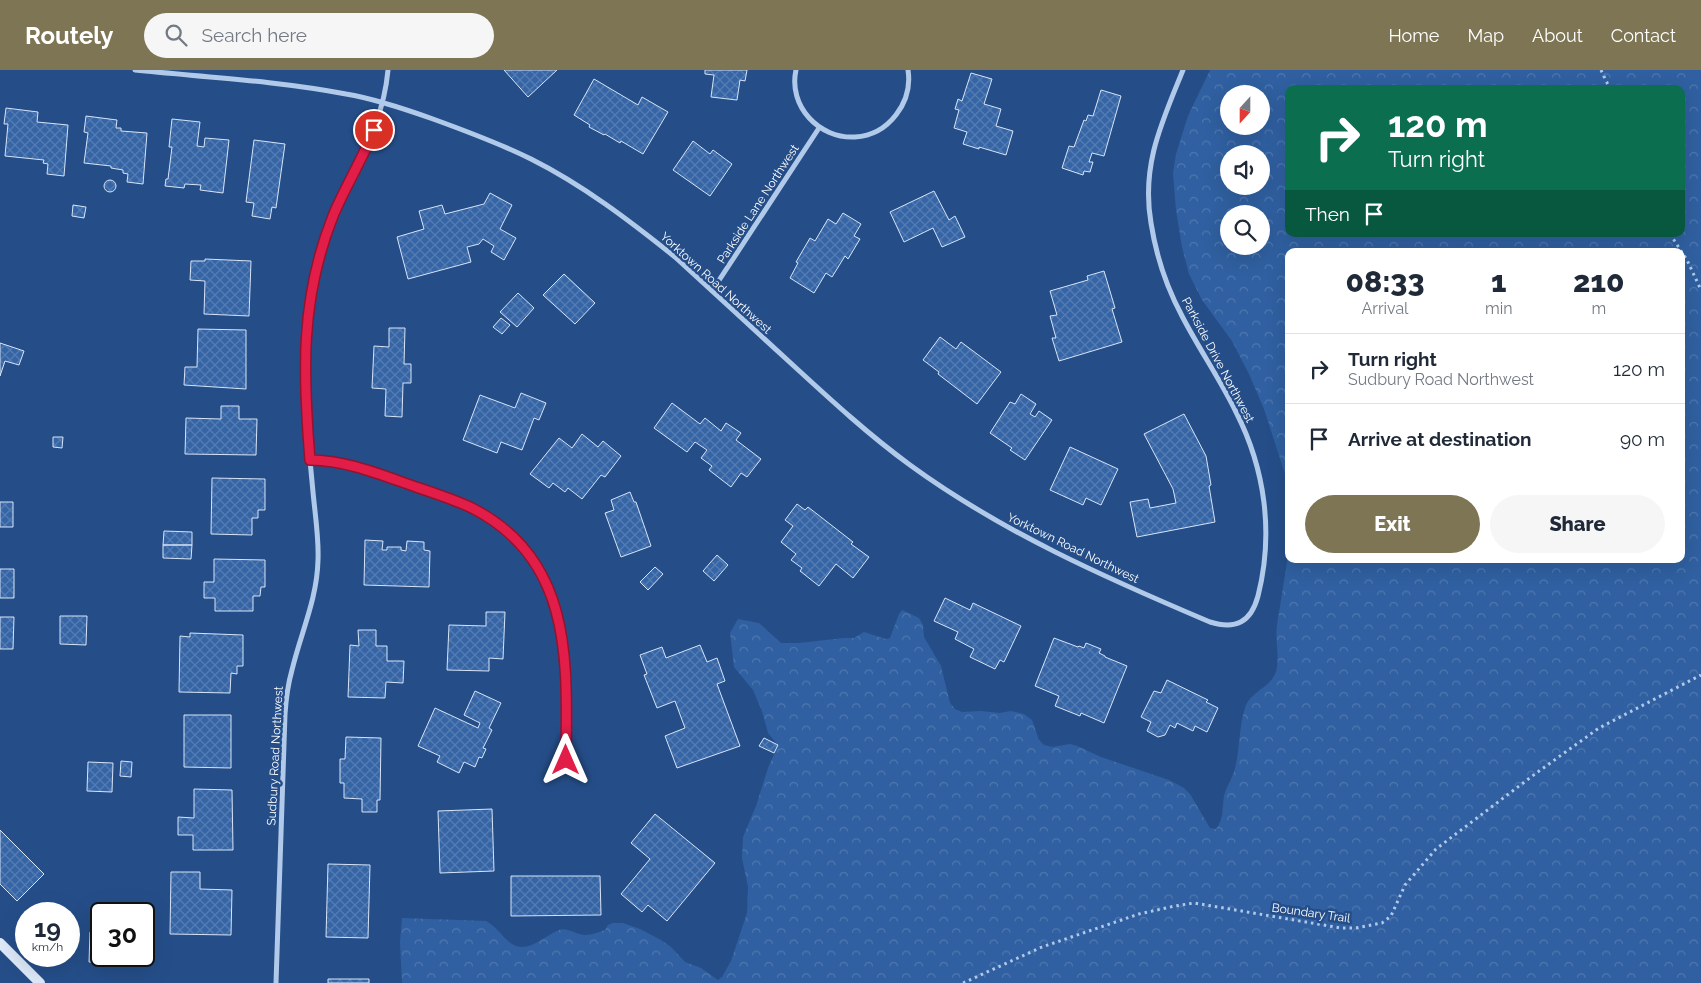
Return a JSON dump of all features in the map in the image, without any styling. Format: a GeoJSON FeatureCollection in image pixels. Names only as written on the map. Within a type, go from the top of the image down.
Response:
{"type":"FeatureCollection","features":[{"type":"Feature","properties":{"kind":"street","name":"Yorktown Road Northwest"},"geometry":{"type":"LineString","coordinates":[[135,70],[308,88],[346,94],[382,102],[513,150],[547,168],[599,200],[675,257],[855,421],[911,466],[956,496],[1009,529],[1088,567],[1210,622],[1222,626],[1235,625]]}},
{"type":"Feature","properties":{"kind":"street","name":"Sudbury Road Northwest"},"geometry":{"type":"LineString","coordinates":[[276,983],[287,691],[312,606],[318,558],[304,373],[310,296],[321,251],[333,216],[366,150],[382,102],[388,70]]}},
{"type":"Feature","properties":{"kind":"street"},"geometry":{"type":"LineString","coordinates":[[796,70],[795,84],[799,102],[808,117],[819,128],[838,136],[856,137],[873,133],[888,123],[900,111],[907,96],[908,70]]}},
{"type":"Feature","properties":{"kind":"street","name":"Parkside Drive Northwest"},"geometry":{"type":"LineString","coordinates":[[1184,70],[1160,125],[1154,147],[1150,169],[1148,203],[1151,225],[1168,282],[1182,316],[1237,412],[1253,453],[1263,489],[1266,530],[1264,565],[1259,592],[1250,615],[1244,621],[1235,625]]}},
{"type":"Feature","properties":{"kind":"street","name":"Parkside Lane Northwest"},"geometry":{"type":"LineString","coordinates":[[712,291],[819,128]]}},
{"type":"Feature","properties":{"kind":"street"},"geometry":{"type":"LineString","coordinates":[[310,460],[324,460],[357,468],[454,500],[496,523],[523,548],[536,564],[547,585],[564,642],[566,760]]}},
{"type":"Feature","properties":{"kind":"street"},"geometry":{"type":"LineString","coordinates":[[0,943],[40,983]]}},
{"type":"Feature","properties":{"kind":"path"},"geometry":{"type":"LineString","coordinates":[[1601,70],[1608,85]]}},
{"type":"Feature","properties":{"kind":"path"},"geometry":{"type":"LineString","coordinates":[[1672,237],[1679,248]]}},
{"type":"Feature","properties":{"kind":"path"},"geometry":{"type":"LineString","coordinates":[[1685,257],[1701,290]]}},
{"type":"Feature","properties":{"kind":"path","name":"Boundary Trail"},"geometry":{"type":"LineString","coordinates":[[963,983],[1042,947],[1139,914],[1194,903],[1341,928],[1356,928],[1382,922],[1391,916],[1405,886],[1436,849],[1534,774],[1599,728],[1701,675]]}},
{"type":"Feature","properties":{"kind":"green space"},"geometry":{"type":"Polygon","coordinates":[[[1210,70],[1701,70],[1701,983],[402,983],[400,942],[402,918],[486,921],[512,944],[522,947],[533,944],[562,929],[588,935],[605,930],[608,925],[613,923],[623,923],[661,940],[671,947],[685,962],[701,968],[718,980],[722,977],[731,961],[747,913],[748,887],[742,858],[743,837],[778,745],[768,733],[762,711],[753,690],[734,667],[730,633],[738,619],[759,623],[781,643],[854,638],[864,632],[886,639],[890,638],[902,610],[919,618],[923,625],[924,637],[941,666],[950,703],[955,709],[962,712],[1000,713],[1011,711],[1024,714],[1032,720],[1039,740],[1044,745],[1052,747],[1070,744],[1101,757],[1169,780],[1184,788],[1190,794],[1210,828],[1216,829],[1222,817],[1224,796],[1235,768],[1245,708],[1252,697],[1272,679],[1277,667],[1277,625],[1287,563],[1685,563],[1685,248],[1285,248],[1285,474],[1264,409],[1249,374],[1232,341],[1202,300],[1189,274],[1176,210],[1173,173],[1176,154],[1188,116],[1210,70]]]}},
{"type":"Feature","properties":{"kind":"building"},"geometry":{"type":"Polygon","coordinates":[[[504,70],[557,70],[528,97],[504,70]]]}},
{"type":"Feature","properties":{"kind":"building"},"geometry":{"type":"Polygon","coordinates":[[[705,70],[747,70],[745,81],[740,80],[737,100],[711,97],[714,75],[705,74],[705,70]]]}},
{"type":"Feature","properties":{"kind":"building"},"geometry":{"type":"Polygon","coordinates":[[[971,73],[992,79],[984,104],[1001,109],[996,126],[1013,131],[1006,155],[963,144],[967,132],[954,128],[959,110],[955,109],[958,99],[962,101],[971,73]]]}},
{"type":"Feature","properties":{"kind":"building"},"geometry":{"type":"Polygon","coordinates":[[[594,79],[638,105],[642,97],[668,112],[643,154],[621,141],[620,143],[589,127],[590,125],[574,115],[594,79]]]}},
{"type":"Feature","properties":{"kind":"building"},"geometry":{"type":"Polygon","coordinates":[[[1101,90],[1121,96],[1104,156],[1092,153],[1089,162],[1093,162],[1090,172],[1084,171],[1083,175],[1062,168],[1069,146],[1074,147],[1084,120],[1086,121],[1088,115],[1093,116],[1101,90]]]}},
{"type":"Feature","properties":{"kind":"building"},"geometry":{"type":"Polygon","coordinates":[[[6,108],[38,112],[37,122],[68,125],[64,176],[47,174],[48,164],[43,163],[44,160],[5,156],[8,124],[4,124],[6,108]]]}},
{"type":"Feature","properties":{"kind":"building"},"geometry":{"type":"Polygon","coordinates":[[[86,116],[117,120],[116,128],[121,128],[121,131],[147,133],[143,184],[127,182],[128,174],[123,173],[123,170],[111,168],[111,166],[84,163],[88,133],[84,132],[86,116]]]}},
{"type":"Feature","properties":{"kind":"building"},"geometry":{"type":"Polygon","coordinates":[[[172,119],[200,122],[197,146],[204,147],[205,138],[229,140],[223,193],[200,190],[201,185],[185,184],[184,188],[165,186],[166,179],[168,179],[172,147],[169,147],[172,119]]]}},
{"type":"Feature","properties":{"kind":"building"},"geometry":{"type":"Polygon","coordinates":[[[254,140],[285,144],[276,208],[272,207],[270,219],[252,216],[254,203],[246,202],[254,140]]]}},
{"type":"Feature","properties":{"kind":"building"},"geometry":{"type":"Polygon","coordinates":[[[693,141],[710,154],[713,150],[732,164],[710,196],[673,170],[693,141]]]}},
{"type":"Feature","properties":{"kind":"building"},"geometry":{"type":"Polygon","coordinates":[[[112,180],[115,181],[115,191],[108,192],[105,191],[104,184],[105,181],[112,180]]]}},
{"type":"Feature","properties":{"kind":"building"},"geometry":{"type":"Polygon","coordinates":[[[934,191],[949,220],[955,216],[965,237],[942,247],[933,228],[904,242],[890,212],[934,191]]]}},
{"type":"Feature","properties":{"kind":"building"},"geometry":{"type":"Polygon","coordinates":[[[490,193],[512,205],[500,229],[516,238],[504,260],[491,252],[494,246],[483,239],[479,244],[467,247],[471,262],[408,279],[397,237],[424,229],[419,211],[442,205],[445,214],[484,204],[490,193]]]}},
{"type":"Feature","properties":{"kind":"building"},"geometry":{"type":"Polygon","coordinates":[[[73,205],[86,207],[84,218],[72,216],[73,205]]]}},
{"type":"Feature","properties":{"kind":"building"},"geometry":{"type":"Polygon","coordinates":[[[843,213],[861,224],[854,236],[860,239],[848,259],[845,256],[832,277],[826,273],[814,293],[790,278],[798,263],[796,262],[810,238],[815,241],[828,219],[836,224],[843,213]]]}},
{"type":"Feature","properties":{"kind":"building"},"geometry":{"type":"Polygon","coordinates":[[[205,259],[251,261],[249,316],[204,314],[205,281],[190,280],[191,261],[205,261],[205,259]]]}},
{"type":"Feature","properties":{"kind":"building"},"geometry":{"type":"Polygon","coordinates":[[[1104,271],[1115,308],[1112,309],[1122,342],[1059,361],[1052,338],[1056,338],[1050,316],[1057,315],[1050,291],[1088,280],[1087,276],[1104,271]]]}},
{"type":"Feature","properties":{"kind":"building"},"geometry":{"type":"Polygon","coordinates":[[[564,274],[595,303],[575,324],[543,295],[564,274]]]}},
{"type":"Feature","properties":{"kind":"building"},"geometry":{"type":"Polygon","coordinates":[[[518,293],[534,308],[517,327],[500,312],[518,293]]]}},
{"type":"Feature","properties":{"kind":"building"},"geometry":{"type":"Polygon","coordinates":[[[501,318],[510,325],[502,334],[493,327],[501,318]]]}},
{"type":"Feature","properties":{"kind":"building"},"geometry":{"type":"Polygon","coordinates":[[[389,328],[405,328],[404,364],[411,364],[411,383],[403,383],[402,417],[385,416],[386,389],[372,388],[374,346],[389,347],[389,328]]]}},
{"type":"Feature","properties":{"kind":"building"},"geometry":{"type":"Polygon","coordinates":[[[198,329],[246,330],[246,389],[184,385],[185,367],[197,367],[198,329]]]}},
{"type":"Feature","properties":{"kind":"building"},"geometry":{"type":"Polygon","coordinates":[[[940,337],[956,349],[961,342],[1001,372],[977,404],[923,360],[940,337]]]}},
{"type":"Feature","properties":{"kind":"building"},"geometry":{"type":"Polygon","coordinates":[[[0,343],[24,351],[19,365],[5,361],[0,376],[0,343]]]}},
{"type":"Feature","properties":{"kind":"building"},"geometry":{"type":"Polygon","coordinates":[[[521,393],[546,403],[539,420],[534,418],[522,450],[501,442],[497,453],[463,440],[480,395],[515,408],[521,393]]]}},
{"type":"Feature","properties":{"kind":"building"},"geometry":{"type":"Polygon","coordinates":[[[1021,394],[1036,404],[1030,414],[1035,417],[1039,411],[1052,420],[1025,460],[1010,450],[1012,448],[990,433],[1010,402],[1015,404],[1021,394]]]}},
{"type":"Feature","properties":{"kind":"building"},"geometry":{"type":"Polygon","coordinates":[[[672,403],[700,424],[705,418],[721,431],[726,423],[741,433],[736,440],[761,459],[747,477],[741,473],[731,487],[709,470],[712,466],[701,458],[707,450],[695,442],[687,452],[654,428],[672,403]]]}},
{"type":"Feature","properties":{"kind":"building"},"geometry":{"type":"Polygon","coordinates":[[[221,406],[239,406],[239,419],[257,419],[256,455],[185,454],[186,418],[221,419],[221,406]]]}},
{"type":"Feature","properties":{"kind":"building"},"geometry":{"type":"Polygon","coordinates":[[[1184,414],[1206,456],[1215,522],[1137,537],[1130,502],[1148,499],[1150,508],[1176,503],[1173,489],[1144,434],[1184,414]]]}},
{"type":"Feature","properties":{"kind":"building"},"geometry":{"type":"Polygon","coordinates":[[[582,434],[598,447],[603,441],[621,456],[605,477],[601,475],[582,499],[568,488],[565,492],[553,483],[549,488],[530,474],[559,438],[572,448],[582,434]]]}},
{"type":"Feature","properties":{"kind":"building"},"geometry":{"type":"Polygon","coordinates":[[[53,437],[63,437],[62,448],[53,447],[53,437]]]}},
{"type":"Feature","properties":{"kind":"building"},"geometry":{"type":"Polygon","coordinates":[[[1070,447],[1118,469],[1101,505],[1086,498],[1083,505],[1050,490],[1070,447]]]}},
{"type":"Feature","properties":{"kind":"building"},"geometry":{"type":"Polygon","coordinates":[[[212,478],[265,479],[265,510],[258,510],[258,518],[252,518],[252,535],[211,534],[212,478]]]}},
{"type":"Feature","properties":{"kind":"building"},"geometry":{"type":"Polygon","coordinates":[[[630,492],[634,502],[636,502],[651,546],[621,557],[605,513],[614,510],[611,500],[630,492]]]}},
{"type":"Feature","properties":{"kind":"building"},"geometry":{"type":"Polygon","coordinates":[[[0,502],[13,502],[13,527],[0,527],[0,502]]]}},
{"type":"Feature","properties":{"kind":"building"},"geometry":{"type":"Polygon","coordinates":[[[797,504],[805,510],[808,507],[869,557],[853,578],[836,564],[819,586],[800,571],[802,568],[791,560],[796,554],[781,542],[793,526],[785,520],[797,504]]]}},
{"type":"Feature","properties":{"kind":"building"},"geometry":{"type":"Polygon","coordinates":[[[164,531],[192,532],[192,545],[163,545],[164,531]]]}},
{"type":"Feature","properties":{"kind":"building"},"geometry":{"type":"Polygon","coordinates":[[[365,540],[383,541],[382,550],[387,550],[387,547],[401,547],[401,550],[406,551],[407,541],[424,542],[424,550],[430,551],[429,587],[364,585],[365,540]]]}},
{"type":"Feature","properties":{"kind":"building"},"geometry":{"type":"Polygon","coordinates":[[[163,545],[192,545],[191,559],[163,558],[163,545]]]}},
{"type":"Feature","properties":{"kind":"building"},"geometry":{"type":"Polygon","coordinates":[[[717,555],[728,565],[714,581],[703,571],[717,555]]]}},
{"type":"Feature","properties":{"kind":"building"},"geometry":{"type":"Polygon","coordinates":[[[214,559],[265,560],[265,587],[261,587],[260,596],[253,596],[253,611],[215,611],[215,598],[204,598],[204,582],[214,582],[214,559]]]}},
{"type":"Feature","properties":{"kind":"building"},"geometry":{"type":"Polygon","coordinates":[[[655,567],[663,574],[648,590],[640,582],[655,567]]]}},
{"type":"Feature","properties":{"kind":"building"},"geometry":{"type":"Polygon","coordinates":[[[0,569],[14,569],[14,598],[0,598],[0,569]]]}},
{"type":"Feature","properties":{"kind":"building"},"geometry":{"type":"Polygon","coordinates":[[[945,598],[970,610],[973,603],[1021,626],[1004,662],[1000,660],[995,669],[970,657],[974,649],[955,639],[958,632],[934,621],[945,598]]]}},
{"type":"Feature","properties":{"kind":"building"},"geometry":{"type":"Polygon","coordinates":[[[486,612],[505,612],[503,659],[489,658],[489,671],[447,670],[449,625],[486,626],[486,612]]]}},
{"type":"Feature","properties":{"kind":"building"},"geometry":{"type":"Polygon","coordinates":[[[60,616],[87,616],[86,645],[60,644],[60,616]]]}},
{"type":"Feature","properties":{"kind":"building"},"geometry":{"type":"Polygon","coordinates":[[[0,617],[14,617],[13,649],[0,649],[0,617]]]}},
{"type":"Feature","properties":{"kind":"building"},"geometry":{"type":"Polygon","coordinates":[[[358,630],[376,630],[376,646],[387,646],[387,661],[404,661],[403,683],[386,682],[385,698],[348,697],[350,645],[359,646],[358,630]]]}},
{"type":"Feature","properties":{"kind":"building"},"geometry":{"type":"Polygon","coordinates":[[[190,633],[243,635],[243,666],[237,666],[237,674],[231,673],[230,693],[179,692],[180,636],[190,637],[190,633]]]}},
{"type":"Feature","properties":{"kind":"building"},"geometry":{"type":"Polygon","coordinates":[[[1054,638],[1084,648],[1086,643],[1101,649],[1099,653],[1105,657],[1127,666],[1104,723],[1081,713],[1080,716],[1055,706],[1059,696],[1035,686],[1054,638]]]}},
{"type":"Feature","properties":{"kind":"building"},"geometry":{"type":"Polygon","coordinates":[[[700,645],[707,662],[717,658],[725,681],[717,684],[740,746],[677,768],[665,736],[685,728],[675,701],[657,708],[644,675],[647,674],[640,655],[662,647],[666,658],[700,645]]]}},
{"type":"Feature","properties":{"kind":"building"},"geometry":{"type":"Polygon","coordinates":[[[1167,680],[1208,700],[1206,702],[1218,708],[1207,732],[1195,726],[1193,731],[1177,723],[1175,728],[1170,725],[1165,735],[1158,737],[1147,731],[1151,722],[1141,717],[1154,691],[1161,693],[1167,680]]]}},
{"type":"Feature","properties":{"kind":"building"},"geometry":{"type":"Polygon","coordinates":[[[475,691],[501,703],[489,728],[492,730],[483,748],[486,749],[482,758],[479,757],[475,767],[464,762],[459,773],[437,762],[440,756],[418,746],[435,708],[478,728],[480,723],[464,715],[475,691]]]}},
{"type":"Feature","properties":{"kind":"building"},"geometry":{"type":"Polygon","coordinates":[[[184,715],[231,715],[231,768],[184,767],[184,715]]]}},
{"type":"Feature","properties":{"kind":"building"},"geometry":{"type":"Polygon","coordinates":[[[346,737],[381,738],[380,800],[377,800],[377,812],[362,812],[362,799],[344,798],[344,783],[340,783],[340,759],[345,759],[346,737]]]}},
{"type":"Feature","properties":{"kind":"building"},"geometry":{"type":"Polygon","coordinates":[[[764,738],[778,745],[774,753],[759,746],[764,738]]]}},
{"type":"Feature","properties":{"kind":"building"},"geometry":{"type":"Polygon","coordinates":[[[121,761],[132,762],[131,777],[120,776],[121,761]]]}},
{"type":"Feature","properties":{"kind":"building"},"geometry":{"type":"Polygon","coordinates":[[[88,762],[113,763],[112,792],[87,791],[88,762]]]}},
{"type":"Feature","properties":{"kind":"building"},"geometry":{"type":"Polygon","coordinates":[[[194,789],[232,790],[233,850],[193,850],[193,835],[178,835],[178,817],[194,818],[194,789]]]}},
{"type":"Feature","properties":{"kind":"building"},"geometry":{"type":"Polygon","coordinates":[[[492,809],[494,871],[440,873],[438,811],[492,809]]]}},
{"type":"Feature","properties":{"kind":"building"},"geometry":{"type":"Polygon","coordinates":[[[655,814],[715,863],[667,921],[648,905],[642,912],[621,894],[650,859],[631,843],[655,814]]]}},
{"type":"Feature","properties":{"kind":"building"},"geometry":{"type":"Polygon","coordinates":[[[0,830],[44,874],[17,901],[0,884],[0,830]]]}},
{"type":"Feature","properties":{"kind":"building"},"geometry":{"type":"Polygon","coordinates":[[[328,864],[370,865],[368,938],[326,937],[328,864]]]}},
{"type":"Feature","properties":{"kind":"building"},"geometry":{"type":"Polygon","coordinates":[[[171,872],[200,872],[200,889],[232,890],[231,935],[170,934],[171,872]]]}},
{"type":"Feature","properties":{"kind":"building"},"geometry":{"type":"Polygon","coordinates":[[[511,876],[600,876],[601,915],[511,916],[511,876]]]}},
{"type":"Feature","properties":{"kind":"building"},"geometry":{"type":"Polygon","coordinates":[[[328,979],[369,979],[369,983],[328,983],[328,979]]]}},
{"type":"Feature","properties":{"kind":"route"},"geometry":{"type":"LineString","coordinates":[[374,130],[333,216],[316,269],[310,296],[304,373],[310,460],[324,460],[357,468],[454,500],[473,509],[500,526],[523,548],[536,564],[547,585],[564,642],[566,760]]}}]}
